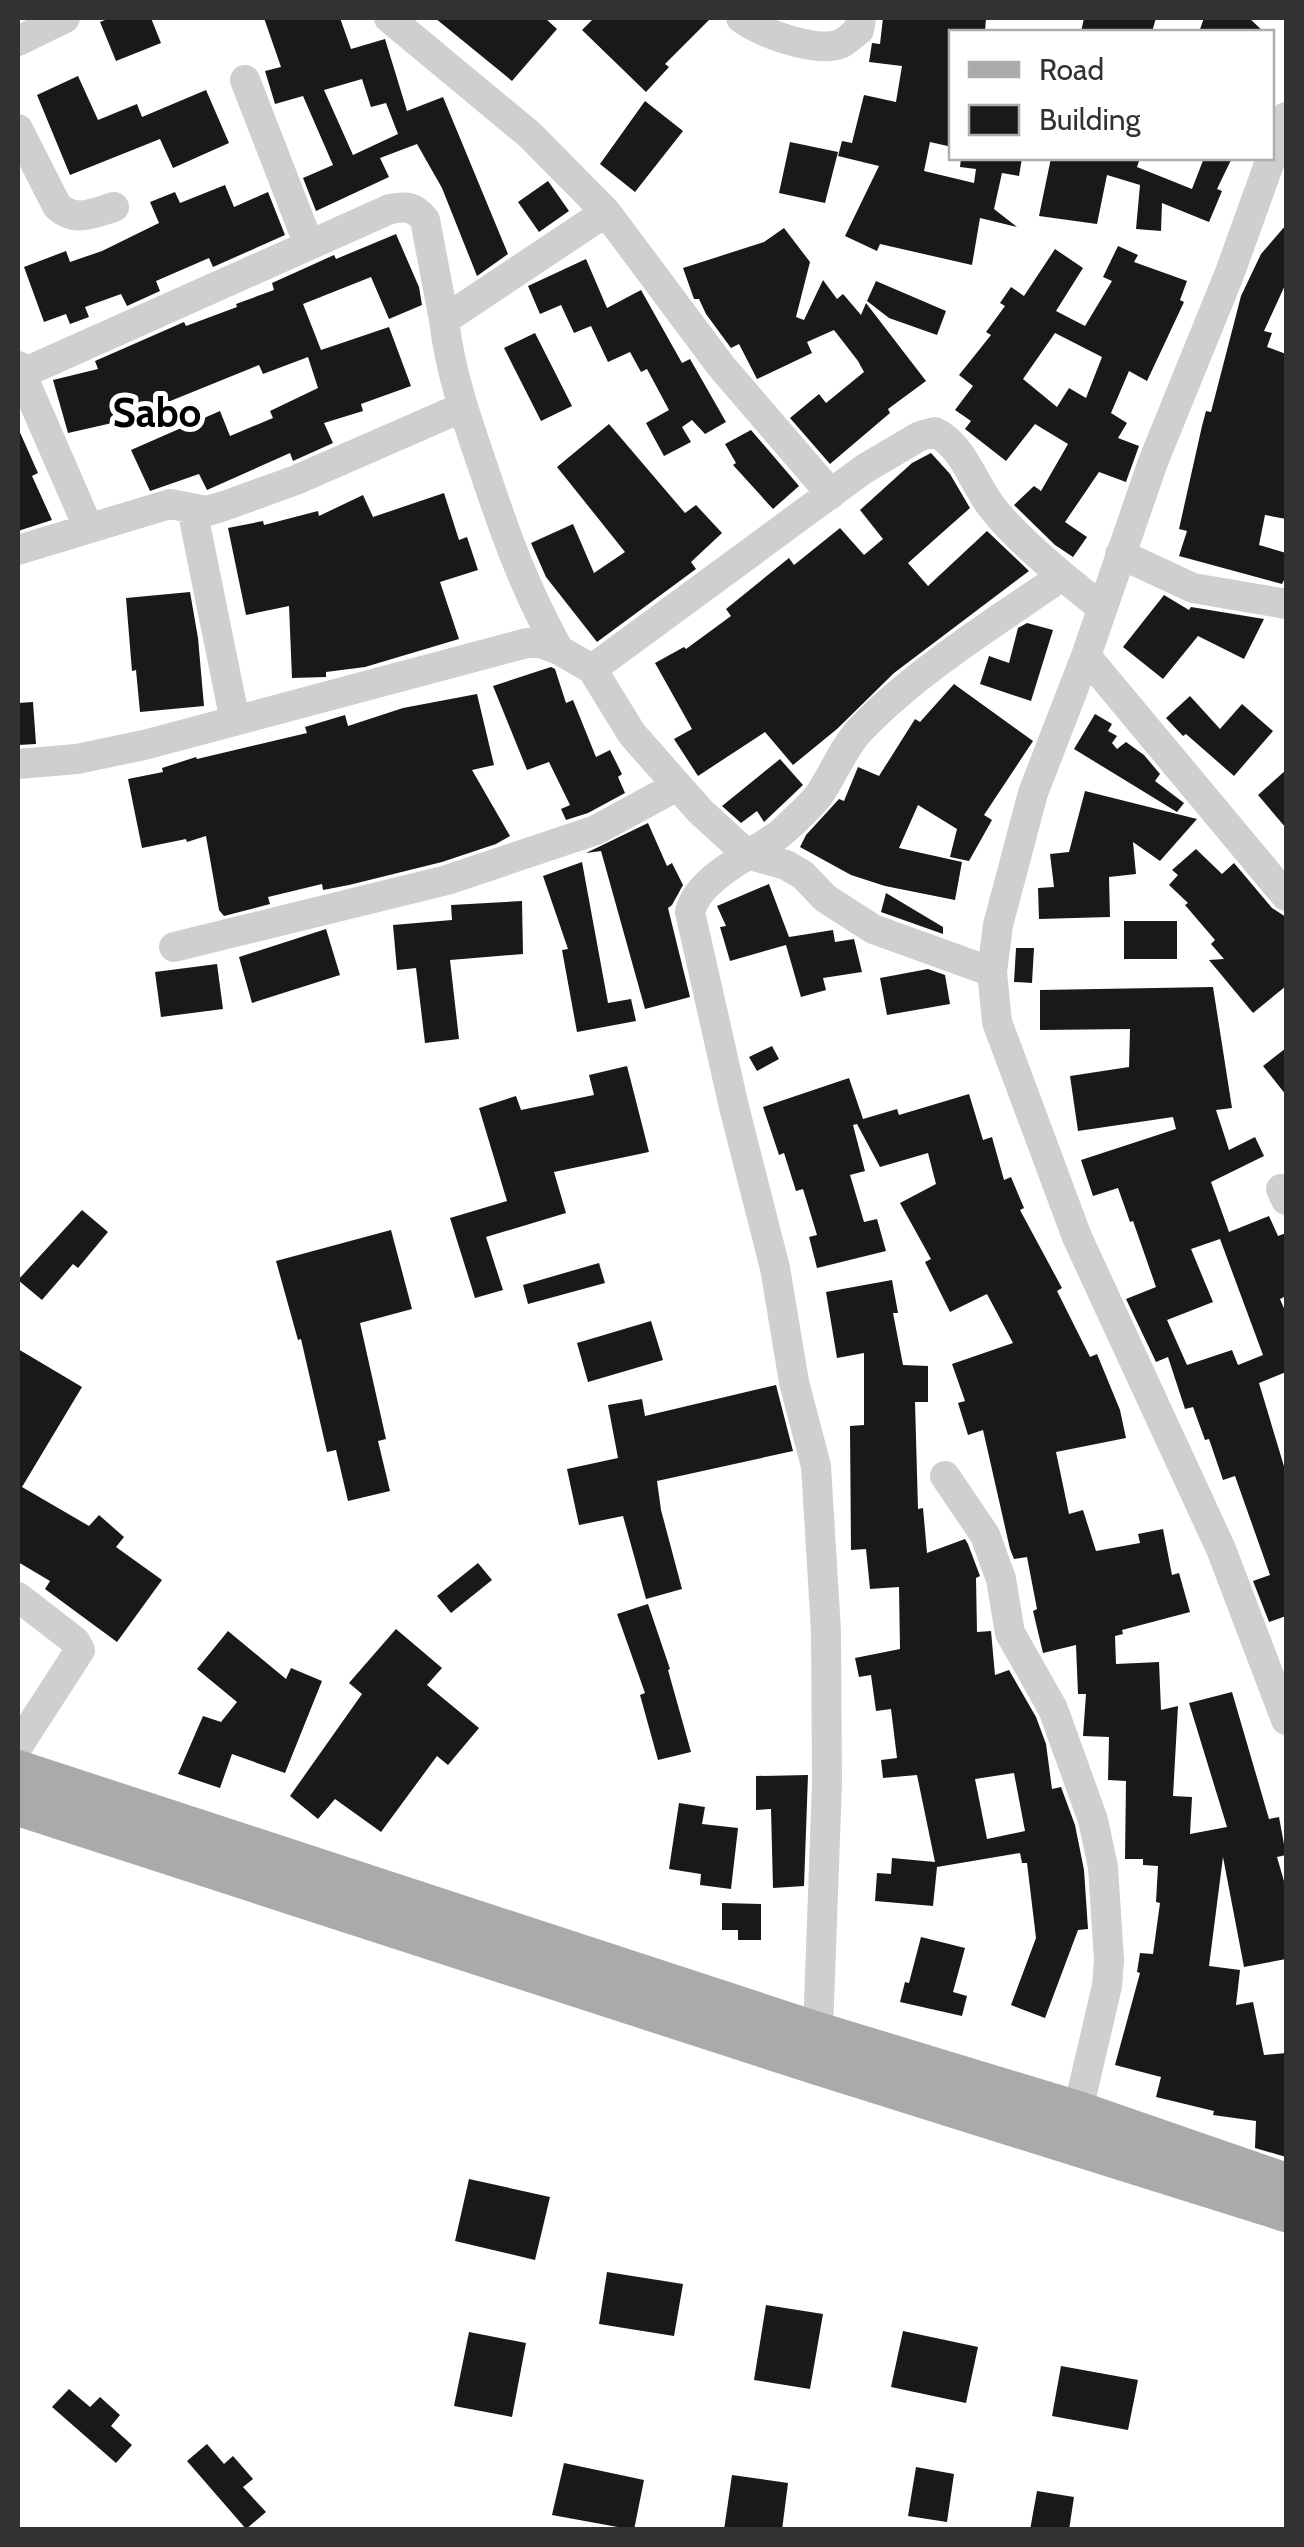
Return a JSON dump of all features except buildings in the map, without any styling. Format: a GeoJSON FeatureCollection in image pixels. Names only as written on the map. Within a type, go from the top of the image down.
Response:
{"type":"FeatureCollection","features":[{"type":"Feature","properties":{"kind":"main road"},"geometry":{"type":"LineString","coordinates":[[18,1768],[818,2030],[1078,2110],[1286,2182]]}},
{"type":"Feature","properties":{"kind":"main road"},"geometry":{"type":"LineString","coordinates":[[18,1807],[816,2066],[1286,2213]]}},
{"type":"Feature","properties":{"kind":"street"},"geometry":{"type":"LineString","coordinates":[[18,40],[65,18]]}},
{"type":"Feature","properties":{"kind":"street"},"geometry":{"type":"LineString","coordinates":[[389,18],[530,135],[606,212],[721,366],[831,494]]}},
{"type":"Feature","properties":{"kind":"street"},"geometry":{"type":"LineString","coordinates":[[741,18],[752,26],[815,47],[841,44],[859,30],[862,18]]}},
{"type":"Feature","properties":{"kind":"street"},"geometry":{"type":"LineString","coordinates":[[245,80],[309,246]]}},
{"type":"Feature","properties":{"kind":"street"},"geometry":{"type":"LineString","coordinates":[[1274,149],[1286,117]]}},
{"type":"Feature","properties":{"kind":"street"},"geometry":{"type":"LineString","coordinates":[[18,129],[65,214],[78,218],[114,208]]}},
{"type":"Feature","properties":{"kind":"street"},"geometry":{"type":"LineString","coordinates":[[1270,160],[1032,792],[998,925],[992,972],[997,1022],[1077,1238],[1220,1549],[1286,1720]]}},
{"type":"Feature","properties":{"kind":"street"},"geometry":{"type":"LineString","coordinates":[[88,527],[19,370],[405,206],[417,210],[426,220],[447,348],[463,407],[520,577],[559,650]]}},
{"type":"Feature","properties":{"kind":"street"},"geometry":{"type":"LineString","coordinates":[[444,320],[606,212]]}},
{"type":"Feature","properties":{"kind":"street"},"geometry":{"type":"LineString","coordinates":[[18,550],[170,504],[207,511],[296,480],[463,407]]}},
{"type":"Feature","properties":{"kind":"street"},"geometry":{"type":"LineString","coordinates":[[592,669],[864,469],[920,436],[935,432],[945,437],[957,452],[992,507],[1062,576],[1100,607]]}},
{"type":"Feature","properties":{"kind":"street"},"geometry":{"type":"LineString","coordinates":[[192,509],[235,721]]}},
{"type":"Feature","properties":{"kind":"street"},"geometry":{"type":"LineString","coordinates":[[1120,554],[1193,588],[1286,604]]}},
{"type":"Feature","properties":{"kind":"street"},"geometry":{"type":"LineString","coordinates":[[818,2030],[827,1782],[826,1631],[816,1466],[794,1382],[775,1268],[690,912],[693,900],[704,889],[779,834],[816,798],[859,732],[953,652],[1062,576]]}},
{"type":"Feature","properties":{"kind":"street"},"geometry":{"type":"LineString","coordinates":[[18,764],[76,759],[527,643],[540,643],[592,669],[632,734],[700,812],[747,854],[786,865],[824,898],[873,929],[992,972]]}},
{"type":"Feature","properties":{"kind":"street"},"geometry":{"type":"LineString","coordinates":[[1086,656],[1286,896]]}},
{"type":"Feature","properties":{"kind":"street"},"geometry":{"type":"LineString","coordinates":[[174,947],[447,880],[596,830],[677,786]]}},
{"type":"Feature","properties":{"kind":"street"},"geometry":{"type":"LineString","coordinates":[[944,1476],[985,1535],[1001,1580],[1010,1633],[1053,1709],[1093,1820],[1102,1867],[1110,1960],[1078,2110]]}},
{"type":"Feature","properties":{"kind":"street"},"geometry":{"type":"LineString","coordinates":[[18,1597],[80,1650],[18,1746]]}},
{"type":"Feature","properties":{"kind":"district","name":"Sabo"},"geometry":{"type":"Point","coordinates":[157,412]}}]}
